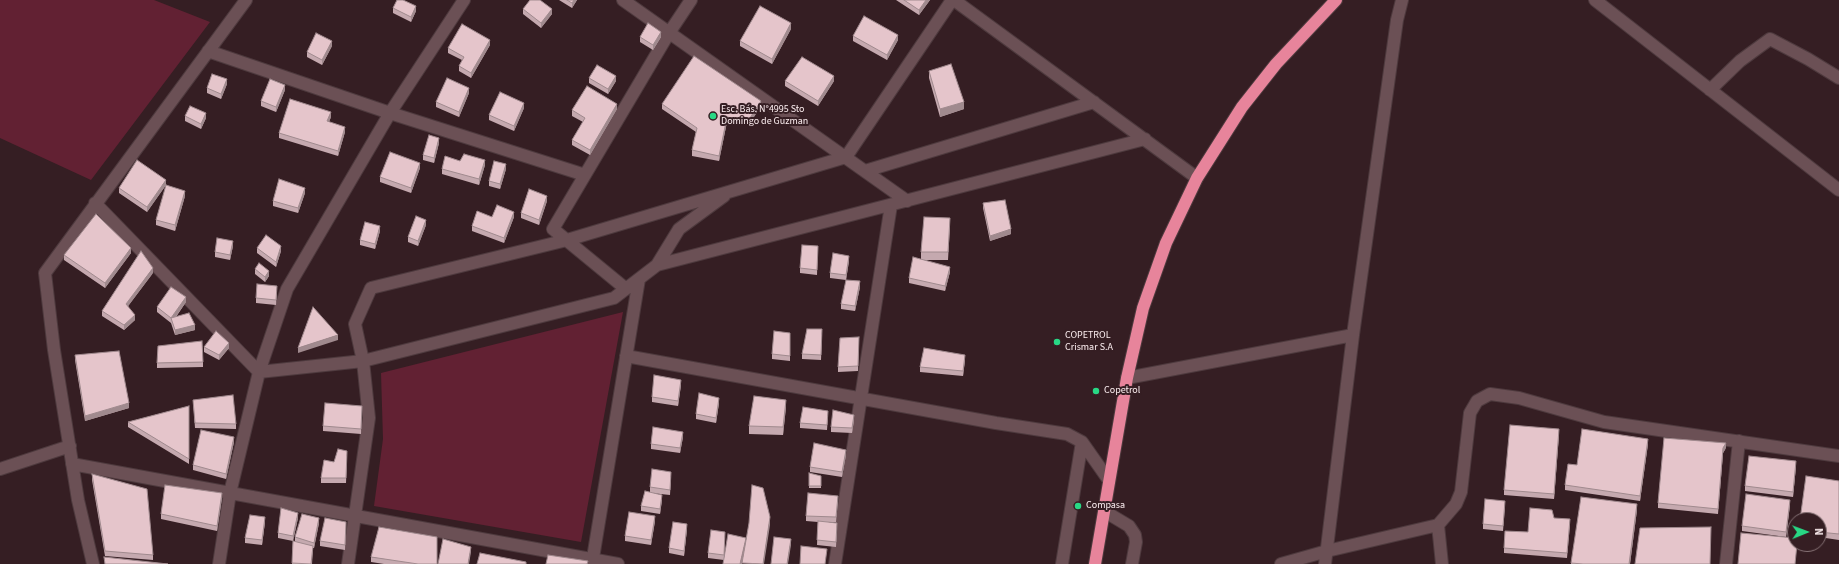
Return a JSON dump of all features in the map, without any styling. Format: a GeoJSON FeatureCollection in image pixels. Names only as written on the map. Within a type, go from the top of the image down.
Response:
{"type":"FeatureCollection","features":[{"type":"Feature","properties":{"kind":"highway"},"geometry":{"type":"LineString","coordinates":[[1095,564],[1108,479],[1127,378],[1143,308],[1166,243],[1197,178],[1246,101],[1280,59],[1336,0]]}},
{"type":"Feature","properties":{"kind":"street"},"geometry":{"type":"LineString","coordinates":[[93,564],[78,500],[72,464],[54,350],[45,273],[95,203],[246,0]]}},
{"type":"Feature","properties":{"kind":"street"},"geometry":{"type":"LineString","coordinates":[[219,564],[230,493],[259,372],[287,289],[390,113],[464,0]]}},
{"type":"Feature","properties":{"kind":"street"},"geometry":{"type":"LineString","coordinates":[[623,0],[907,201]]}},
{"type":"Feature","properties":{"kind":"street"},"geometry":{"type":"LineString","coordinates":[[626,289],[553,229],[669,33],[691,0]]}},
{"type":"Feature","properties":{"kind":"street"},"geometry":{"type":"LineString","coordinates":[[348,564],[369,418],[363,361],[355,324],[371,288],[567,240],[846,157],[953,0],[1197,178]]}},
{"type":"Feature","properties":{"kind":"street"},"geometry":{"type":"LineString","coordinates":[[1325,564],[1353,335],[1397,20],[1402,0]]}},
{"type":"Feature","properties":{"kind":"street"},"geometry":{"type":"LineString","coordinates":[[1595,0],[1839,190]]}},
{"type":"Feature","properties":{"kind":"street"},"geometry":{"type":"LineString","coordinates":[[1710,90],[1740,62],[1770,40],[1808,59],[1839,78]]}},
{"type":"Feature","properties":{"kind":"street"},"geometry":{"type":"LineString","coordinates":[[208,51],[390,113],[585,175]]}},
{"type":"Feature","properties":{"kind":"street"},"geometry":{"type":"LineString","coordinates":[[865,171],[1094,102]]}},
{"type":"Feature","properties":{"kind":"street"},"geometry":{"type":"LineString","coordinates":[[657,265],[1145,139]]}},
{"type":"Feature","properties":{"kind":"street"},"geometry":{"type":"LineString","coordinates":[[259,372],[363,361],[614,298],[657,265],[679,229],[732,191]]}},
{"type":"Feature","properties":{"kind":"street"},"geometry":{"type":"LineString","coordinates":[[95,203],[259,372]]}},
{"type":"Feature","properties":{"kind":"street"},"geometry":{"type":"LineString","coordinates":[[835,564],[891,205]]}},
{"type":"Feature","properties":{"kind":"street"},"geometry":{"type":"LineString","coordinates":[[592,562],[639,279]]}},
{"type":"Feature","properties":{"kind":"street"},"geometry":{"type":"LineString","coordinates":[[1127,378],[1353,335]]}},
{"type":"Feature","properties":{"kind":"street"},"geometry":{"type":"LineString","coordinates":[[626,356],[996,423],[1067,434],[1082,442],[1108,479]]}},
{"type":"Feature","properties":{"kind":"street"},"geometry":{"type":"LineString","coordinates":[[1281,564],[1327,551],[1438,525],[1456,504],[1461,492],[1470,413],[1477,401],[1490,394],[1518,398],[1604,422],[1839,456]]}},
{"type":"Feature","properties":{"kind":"street"},"geometry":{"type":"LineString","coordinates":[[1726,564],[1739,441]]}},
{"type":"Feature","properties":{"kind":"street"},"geometry":{"type":"LineString","coordinates":[[1062,564],[1082,442]]}},
{"type":"Feature","properties":{"kind":"street"},"geometry":{"type":"LineString","coordinates":[[0,469],[70,446]]}},
{"type":"Feature","properties":{"kind":"street"},"geometry":{"type":"LineString","coordinates":[[72,464],[356,516],[592,562],[618,564]]}},
{"type":"Feature","properties":{"kind":"street"},"geometry":{"type":"LineString","coordinates":[[1104,511],[1129,526],[1135,535],[1136,542],[1132,564]]}},
{"type":"Feature","properties":{"kind":"street"},"geometry":{"type":"LineString","coordinates":[[1438,525],[1442,564]]}},
{"type":"Feature","properties":{"kind":"shaded area"},"geometry":{"type":"Polygon","coordinates":[[[0,0],[154,0],[210,22],[91,180],[0,138],[0,0]]]}},
{"type":"Feature","properties":{"kind":"shaded area"},"geometry":{"type":"Polygon","coordinates":[[[623,312],[581,542],[374,506],[383,439],[381,373],[623,312]]]}},
{"type":"Feature","properties":{"kind":"building"},"geometry":{"type":"Polygon","coordinates":[[[397,0],[403,0],[416,6],[411,17],[393,8],[397,0]]]}},
{"type":"Feature","properties":{"kind":"building"},"geometry":{"type":"Polygon","coordinates":[[[530,0],[540,0],[552,9],[541,23],[523,9],[530,0]]]}},
{"type":"Feature","properties":{"kind":"building"},"geometry":{"type":"Polygon","coordinates":[[[567,0],[574,0],[572,3],[567,0]]]}},
{"type":"Feature","properties":{"kind":"building"},"geometry":{"type":"Polygon","coordinates":[[[904,0],[926,0],[919,10],[904,0]]]}},
{"type":"Feature","properties":{"kind":"building"},"geometry":{"type":"Polygon","coordinates":[[[760,6],[791,23],[772,59],[740,41],[760,6]]]}},
{"type":"Feature","properties":{"kind":"building"},"geometry":{"type":"Polygon","coordinates":[[[864,16],[898,35],[887,55],[853,36],[864,16]]]}},
{"type":"Feature","properties":{"kind":"building"},"geometry":{"type":"Polygon","coordinates":[[[648,23],[661,32],[653,45],[640,37],[648,23]]]}},
{"type":"Feature","properties":{"kind":"building"},"geometry":{"type":"Polygon","coordinates":[[[462,24],[490,40],[471,73],[459,66],[464,57],[448,48],[462,24]]]}},
{"type":"Feature","properties":{"kind":"building"},"geometry":{"type":"Polygon","coordinates":[[[316,33],[332,41],[322,60],[307,52],[316,33]]]}},
{"type":"Feature","properties":{"kind":"building","name":"Esc. Bás. N°4995 Sto Domingo de Guzman"},"geometry":{"type":"Polygon","coordinates":[[[694,56],[761,101],[748,121],[727,117],[719,156],[692,150],[697,128],[662,104],[694,56]]]}},
{"type":"Feature","properties":{"kind":"building"},"geometry":{"type":"Polygon","coordinates":[[[802,57],[834,76],[818,101],[785,81],[802,57]]]}},
{"type":"Feature","properties":{"kind":"building"},"geometry":{"type":"Polygon","coordinates":[[[951,64],[964,102],[940,109],[929,71],[951,64]]]}},
{"type":"Feature","properties":{"kind":"building"},"geometry":{"type":"Polygon","coordinates":[[[597,65],[616,76],[608,89],[589,78],[597,65]]]}},
{"type":"Feature","properties":{"kind":"building"},"geometry":{"type":"Polygon","coordinates":[[[212,74],[227,79],[221,94],[207,88],[212,74]]]}},
{"type":"Feature","properties":{"kind":"building"},"geometry":{"type":"Polygon","coordinates":[[[447,78],[469,88],[459,112],[436,102],[447,78]]]}},
{"type":"Feature","properties":{"kind":"building"},"geometry":{"type":"Polygon","coordinates":[[[270,79],[285,85],[276,107],[261,101],[270,79]]]}},
{"type":"Feature","properties":{"kind":"building"},"geometry":{"type":"Polygon","coordinates":[[[587,86],[617,104],[590,150],[572,140],[585,118],[572,110],[587,86]]]}},
{"type":"Feature","properties":{"kind":"building"},"geometry":{"type":"Polygon","coordinates":[[[500,92],[524,103],[514,126],[489,115],[500,92]]]}},
{"type":"Feature","properties":{"kind":"building"},"geometry":{"type":"Polygon","coordinates":[[[290,99],[331,112],[327,121],[345,127],[338,151],[279,133],[290,99]]]}},
{"type":"Feature","properties":{"kind":"building"},"geometry":{"type":"Polygon","coordinates":[[[190,106],[206,113],[201,124],[185,116],[190,106]]]}},
{"type":"Feature","properties":{"kind":"building"},"geometry":{"type":"Polygon","coordinates":[[[429,135],[439,138],[434,158],[423,155],[429,135]]]}},
{"type":"Feature","properties":{"kind":"building"},"geometry":{"type":"Polygon","coordinates":[[[390,152],[420,163],[411,188],[380,177],[390,152]]]}},
{"type":"Feature","properties":{"kind":"building"},"geometry":{"type":"Polygon","coordinates":[[[464,154],[485,160],[479,179],[442,169],[445,156],[460,161],[464,154]]]}},
{"type":"Feature","properties":{"kind":"building"},"geometry":{"type":"Polygon","coordinates":[[[137,160],[166,180],[147,207],[119,188],[137,160]]]}},
{"type":"Feature","properties":{"kind":"building"},"geometry":{"type":"Polygon","coordinates":[[[494,161],[506,164],[500,184],[489,181],[494,161]]]}},
{"type":"Feature","properties":{"kind":"building"},"geometry":{"type":"Polygon","coordinates":[[[279,179],[305,188],[298,208],[273,201],[279,179]]]}},
{"type":"Feature","properties":{"kind":"building"},"geometry":{"type":"Polygon","coordinates":[[[166,185],[185,191],[175,225],[156,220],[166,185]]]}},
{"type":"Feature","properties":{"kind":"building"},"geometry":{"type":"Polygon","coordinates":[[[529,189],[547,196],[539,220],[521,213],[529,189]]]}},
{"type":"Feature","properties":{"kind":"building"},"geometry":{"type":"Polygon","coordinates":[[[1005,200],[1011,229],[990,236],[983,203],[1005,200]]]}},
{"type":"Feature","properties":{"kind":"building"},"geometry":{"type":"Polygon","coordinates":[[[497,205],[514,212],[504,238],[472,226],[477,211],[492,217],[497,205]]]}},
{"type":"Feature","properties":{"kind":"building"},"geometry":{"type":"Polygon","coordinates":[[[96,214],[131,248],[105,283],[64,255],[96,214]]]}},
{"type":"Feature","properties":{"kind":"building"},"geometry":{"type":"Polygon","coordinates":[[[416,216],[426,220],[418,241],[408,237],[416,216]]]}},
{"type":"Feature","properties":{"kind":"building"},"geometry":{"type":"Polygon","coordinates":[[[924,217],[950,218],[948,252],[921,252],[924,217]]]}},
{"type":"Feature","properties":{"kind":"building"},"geometry":{"type":"Polygon","coordinates":[[[365,222],[380,226],[375,244],[360,240],[365,222]]]}},
{"type":"Feature","properties":{"kind":"building"},"geometry":{"type":"Polygon","coordinates":[[[266,235],[281,246],[276,262],[257,248],[266,235]]]}},
{"type":"Feature","properties":{"kind":"building"},"geometry":{"type":"Polygon","coordinates":[[[217,238],[233,241],[230,255],[215,252],[217,238]]]}},
{"type":"Feature","properties":{"kind":"building"},"geometry":{"type":"Polygon","coordinates":[[[802,245],[818,246],[817,270],[800,268],[802,245]]]}},
{"type":"Feature","properties":{"kind":"building"},"geometry":{"type":"Polygon","coordinates":[[[141,251],[153,268],[126,304],[135,315],[124,325],[102,311],[141,251]]]}},
{"type":"Feature","properties":{"kind":"building"},"geometry":{"type":"Polygon","coordinates":[[[833,253],[849,256],[846,275],[830,273],[833,253]]]}},
{"type":"Feature","properties":{"kind":"building"},"geometry":{"type":"Polygon","coordinates":[[[913,257],[950,267],[945,286],[909,278],[913,257]]]}},
{"type":"Feature","properties":{"kind":"building"},"geometry":{"type":"Polygon","coordinates":[[[259,263],[269,271],[265,277],[255,269],[259,263]]]}},
{"type":"Feature","properties":{"kind":"building"},"geometry":{"type":"Polygon","coordinates":[[[846,280],[860,281],[855,306],[841,304],[846,280]]]}},
{"type":"Feature","properties":{"kind":"building"},"geometry":{"type":"Polygon","coordinates":[[[257,284],[277,286],[276,300],[256,298],[257,284]]]}},
{"type":"Feature","properties":{"kind":"building"},"geometry":{"type":"Polygon","coordinates":[[[171,287],[186,297],[171,318],[157,307],[171,287]]]}},
{"type":"Feature","properties":{"kind":"building"},"geometry":{"type":"Polygon","coordinates":[[[313,307],[338,335],[298,348],[313,307]]]}},
{"type":"Feature","properties":{"kind":"building"},"geometry":{"type":"Polygon","coordinates":[[[189,313],[195,325],[175,330],[171,318],[189,313]]]}},
{"type":"Feature","properties":{"kind":"building"},"geometry":{"type":"Polygon","coordinates":[[[807,329],[822,329],[821,355],[802,354],[807,329]]]}},
{"type":"Feature","properties":{"kind":"building"},"geometry":{"type":"Polygon","coordinates":[[[216,331],[229,343],[219,355],[204,347],[216,331]]]}},
{"type":"Feature","properties":{"kind":"building"},"geometry":{"type":"Polygon","coordinates":[[[774,331],[790,333],[790,356],[772,354],[774,331]]]}},
{"type":"Feature","properties":{"kind":"building"},"geometry":{"type":"Polygon","coordinates":[[[859,337],[858,366],[838,367],[840,338],[859,337]]]}},
{"type":"Feature","properties":{"kind":"building"},"geometry":{"type":"Polygon","coordinates":[[[202,341],[203,362],[157,363],[158,346],[202,341]]]}},
{"type":"Feature","properties":{"kind":"building"},"geometry":{"type":"Polygon","coordinates":[[[924,348],[965,355],[963,371],[920,367],[924,348]]]}},
{"type":"Feature","properties":{"kind":"building"},"geometry":{"type":"Polygon","coordinates":[[[119,351],[129,403],[85,416],[75,355],[119,351]]]}},
{"type":"Feature","properties":{"kind":"building"},"geometry":{"type":"Polygon","coordinates":[[[654,375],[681,380],[678,401],[652,397],[654,375]]]}},
{"type":"Feature","properties":{"kind":"building"},"geometry":{"type":"Polygon","coordinates":[[[699,393],[719,398],[716,418],[696,414],[699,393]]]}},
{"type":"Feature","properties":{"kind":"building"},"geometry":{"type":"Polygon","coordinates":[[[233,395],[236,424],[195,423],[193,400],[233,395]]]}},
{"type":"Feature","properties":{"kind":"building"},"geometry":{"type":"Polygon","coordinates":[[[754,396],[786,400],[783,427],[749,426],[754,396]]]}},
{"type":"Feature","properties":{"kind":"building"},"geometry":{"type":"Polygon","coordinates":[[[325,403],[362,406],[361,429],[323,426],[325,403]]]}},
{"type":"Feature","properties":{"kind":"building"},"geometry":{"type":"Polygon","coordinates":[[[189,406],[189,459],[128,422],[189,406]]]}},
{"type":"Feature","properties":{"kind":"building"},"geometry":{"type":"Polygon","coordinates":[[[803,407],[828,411],[827,425],[800,423],[803,407]]]}},
{"type":"Feature","properties":{"kind":"building"},"geometry":{"type":"Polygon","coordinates":[[[833,410],[854,415],[852,428],[831,427],[833,410]]]}},
{"type":"Feature","properties":{"kind":"building"},"geometry":{"type":"Polygon","coordinates":[[[1510,425],[1559,429],[1554,494],[1504,490],[1510,425]]]}},
{"type":"Feature","properties":{"kind":"building"},"geometry":{"type":"Polygon","coordinates":[[[653,427],[683,432],[680,448],[651,444],[653,427]]]}},
{"type":"Feature","properties":{"kind":"building"},"geometry":{"type":"Polygon","coordinates":[[[1582,429],[1648,439],[1640,496],[1565,485],[1568,464],[1577,465],[1582,429]]]}},
{"type":"Feature","properties":{"kind":"building"},"geometry":{"type":"Polygon","coordinates":[[[201,430],[234,437],[226,474],[193,465],[201,430]]]}},
{"type":"Feature","properties":{"kind":"building"},"geometry":{"type":"Polygon","coordinates":[[[1664,438],[1726,443],[1723,448],[1718,509],[1658,503],[1664,438]]]}},
{"type":"Feature","properties":{"kind":"building"},"geometry":{"type":"Polygon","coordinates":[[[814,443],[846,450],[842,472],[810,467],[814,443]]]}},
{"type":"Feature","properties":{"kind":"building"},"geometry":{"type":"Polygon","coordinates":[[[338,449],[347,451],[346,478],[321,478],[324,460],[334,462],[338,449]]]}},
{"type":"Feature","properties":{"kind":"building"},"geometry":{"type":"Polygon","coordinates":[[[1749,456],[1796,461],[1793,492],[1745,486],[1749,456]]]}},
{"type":"Feature","properties":{"kind":"building"},"geometry":{"type":"Polygon","coordinates":[[[652,469],[671,472],[670,490],[650,487],[652,469]]]}},
{"type":"Feature","properties":{"kind":"building"},"geometry":{"type":"Polygon","coordinates":[[[809,473],[821,476],[821,486],[809,486],[809,473]]]}},
{"type":"Feature","properties":{"kind":"building"},"geometry":{"type":"Polygon","coordinates":[[[92,474],[147,489],[153,555],[105,551],[92,474]]]}},
{"type":"Feature","properties":{"kind":"building"},"geometry":{"type":"Polygon","coordinates":[[[1806,476],[1839,481],[1839,534],[1827,533],[1827,512],[1801,512],[1806,476]]]}},
{"type":"Feature","properties":{"kind":"building"},"geometry":{"type":"Polygon","coordinates":[[[165,485],[222,493],[217,526],[161,514],[165,485]]]}},
{"type":"Feature","properties":{"kind":"building"},"geometry":{"type":"Polygon","coordinates":[[[752,485],[763,488],[770,517],[763,564],[742,563],[749,523],[752,485]]]}},
{"type":"Feature","properties":{"kind":"building"},"geometry":{"type":"Polygon","coordinates":[[[645,491],[662,495],[660,509],[641,506],[645,491]]]}},
{"type":"Feature","properties":{"kind":"building"},"geometry":{"type":"Polygon","coordinates":[[[808,493],[838,496],[836,517],[806,516],[808,493]]]}},
{"type":"Feature","properties":{"kind":"building"},"geometry":{"type":"Polygon","coordinates":[[[1746,494],[1790,500],[1788,512],[1787,512],[1786,532],[1742,526],[1746,494]]]}},
{"type":"Feature","properties":{"kind":"building"},"geometry":{"type":"Polygon","coordinates":[[[1581,497],[1637,504],[1629,564],[1571,563],[1581,497]]]}},
{"type":"Feature","properties":{"kind":"building"},"geometry":{"type":"Polygon","coordinates":[[[1485,499],[1505,501],[1503,526],[1483,524],[1485,499]]]}},
{"type":"Feature","properties":{"kind":"building"},"geometry":{"type":"Polygon","coordinates":[[[281,508],[298,513],[293,536],[278,533],[281,508]]]}},
{"type":"Feature","properties":{"kind":"building"},"geometry":{"type":"Polygon","coordinates":[[[1530,508],[1552,510],[1554,518],[1570,519],[1567,553],[1504,548],[1505,531],[1528,532],[1530,508]]]}},
{"type":"Feature","properties":{"kind":"building"},"geometry":{"type":"Polygon","coordinates":[[[629,512],[655,516],[651,540],[625,536],[629,512]]]}},
{"type":"Feature","properties":{"kind":"building"},"geometry":{"type":"Polygon","coordinates":[[[302,514],[319,518],[314,543],[295,537],[302,514]]]}},
{"type":"Feature","properties":{"kind":"building"},"geometry":{"type":"Polygon","coordinates":[[[250,515],[265,517],[262,540],[245,538],[250,515]]]}},
{"type":"Feature","properties":{"kind":"building"},"geometry":{"type":"Polygon","coordinates":[[[325,518],[346,522],[345,545],[320,541],[325,518]]]}},
{"type":"Feature","properties":{"kind":"building"},"geometry":{"type":"Polygon","coordinates":[[[818,521],[837,523],[836,542],[817,540],[818,521]]]}},
{"type":"Feature","properties":{"kind":"building"},"geometry":{"type":"Polygon","coordinates":[[[673,522],[687,524],[684,551],[669,548],[673,522]]]}},
{"type":"Feature","properties":{"kind":"building"},"geometry":{"type":"Polygon","coordinates":[[[379,527],[437,537],[437,564],[418,564],[371,557],[379,527]]]}},
{"type":"Feature","properties":{"kind":"building"},"geometry":{"type":"Polygon","coordinates":[[[1711,527],[1710,564],[1635,564],[1640,528],[1711,527]]]}},
{"type":"Feature","properties":{"kind":"building"},"geometry":{"type":"Polygon","coordinates":[[[711,530],[725,532],[724,555],[708,553],[711,530]]]}},
{"type":"Feature","properties":{"kind":"building"},"geometry":{"type":"Polygon","coordinates":[[[1741,533],[1787,537],[1787,552],[1796,552],[1795,564],[1738,564],[1741,533]]]}},
{"type":"Feature","properties":{"kind":"building"},"geometry":{"type":"Polygon","coordinates":[[[728,534],[746,538],[740,564],[723,564],[728,534]]]}},
{"type":"Feature","properties":{"kind":"building"},"geometry":{"type":"Polygon","coordinates":[[[774,537],[791,539],[787,564],[771,564],[774,537]]]}},
{"type":"Feature","properties":{"kind":"building"},"geometry":{"type":"Polygon","coordinates":[[[443,539],[471,547],[468,564],[438,564],[443,539]]]}},
{"type":"Feature","properties":{"kind":"building"},"geometry":{"type":"Polygon","coordinates":[[[293,541],[313,546],[311,564],[292,563],[293,541]]]}},
{"type":"Feature","properties":{"kind":"building"},"geometry":{"type":"Polygon","coordinates":[[[801,546],[827,549],[825,564],[800,564],[801,546]]]}},
{"type":"Feature","properties":{"kind":"building"},"geometry":{"type":"Polygon","coordinates":[[[480,553],[526,562],[526,564],[477,564],[480,553]]]}},
{"type":"Feature","properties":{"kind":"building"},"geometry":{"type":"Polygon","coordinates":[[[548,555],[588,561],[587,564],[546,564],[548,555]]]}},
{"type":"Feature","properties":{"kind":"building"},"geometry":{"type":"Polygon","coordinates":[[[104,557],[168,564],[105,564],[104,557]]]}},
{"type":"Feature","properties":{"kind":"place","name":"Esc. Bás. N°4995 Sto Domingo de Guzman"},"geometry":{"type":"Point","coordinates":[713,116]}},
{"type":"Feature","properties":{"kind":"place","name":"COPETROL Crismar S.A"},"geometry":{"type":"Point","coordinates":[1057,342]}},
{"type":"Feature","properties":{"kind":"place","name":"Copetrol"},"geometry":{"type":"Point","coordinates":[1096,391]}},
{"type":"Feature","properties":{"kind":"place","name":"Compasa"},"geometry":{"type":"Point","coordinates":[1078,506]}}]}
